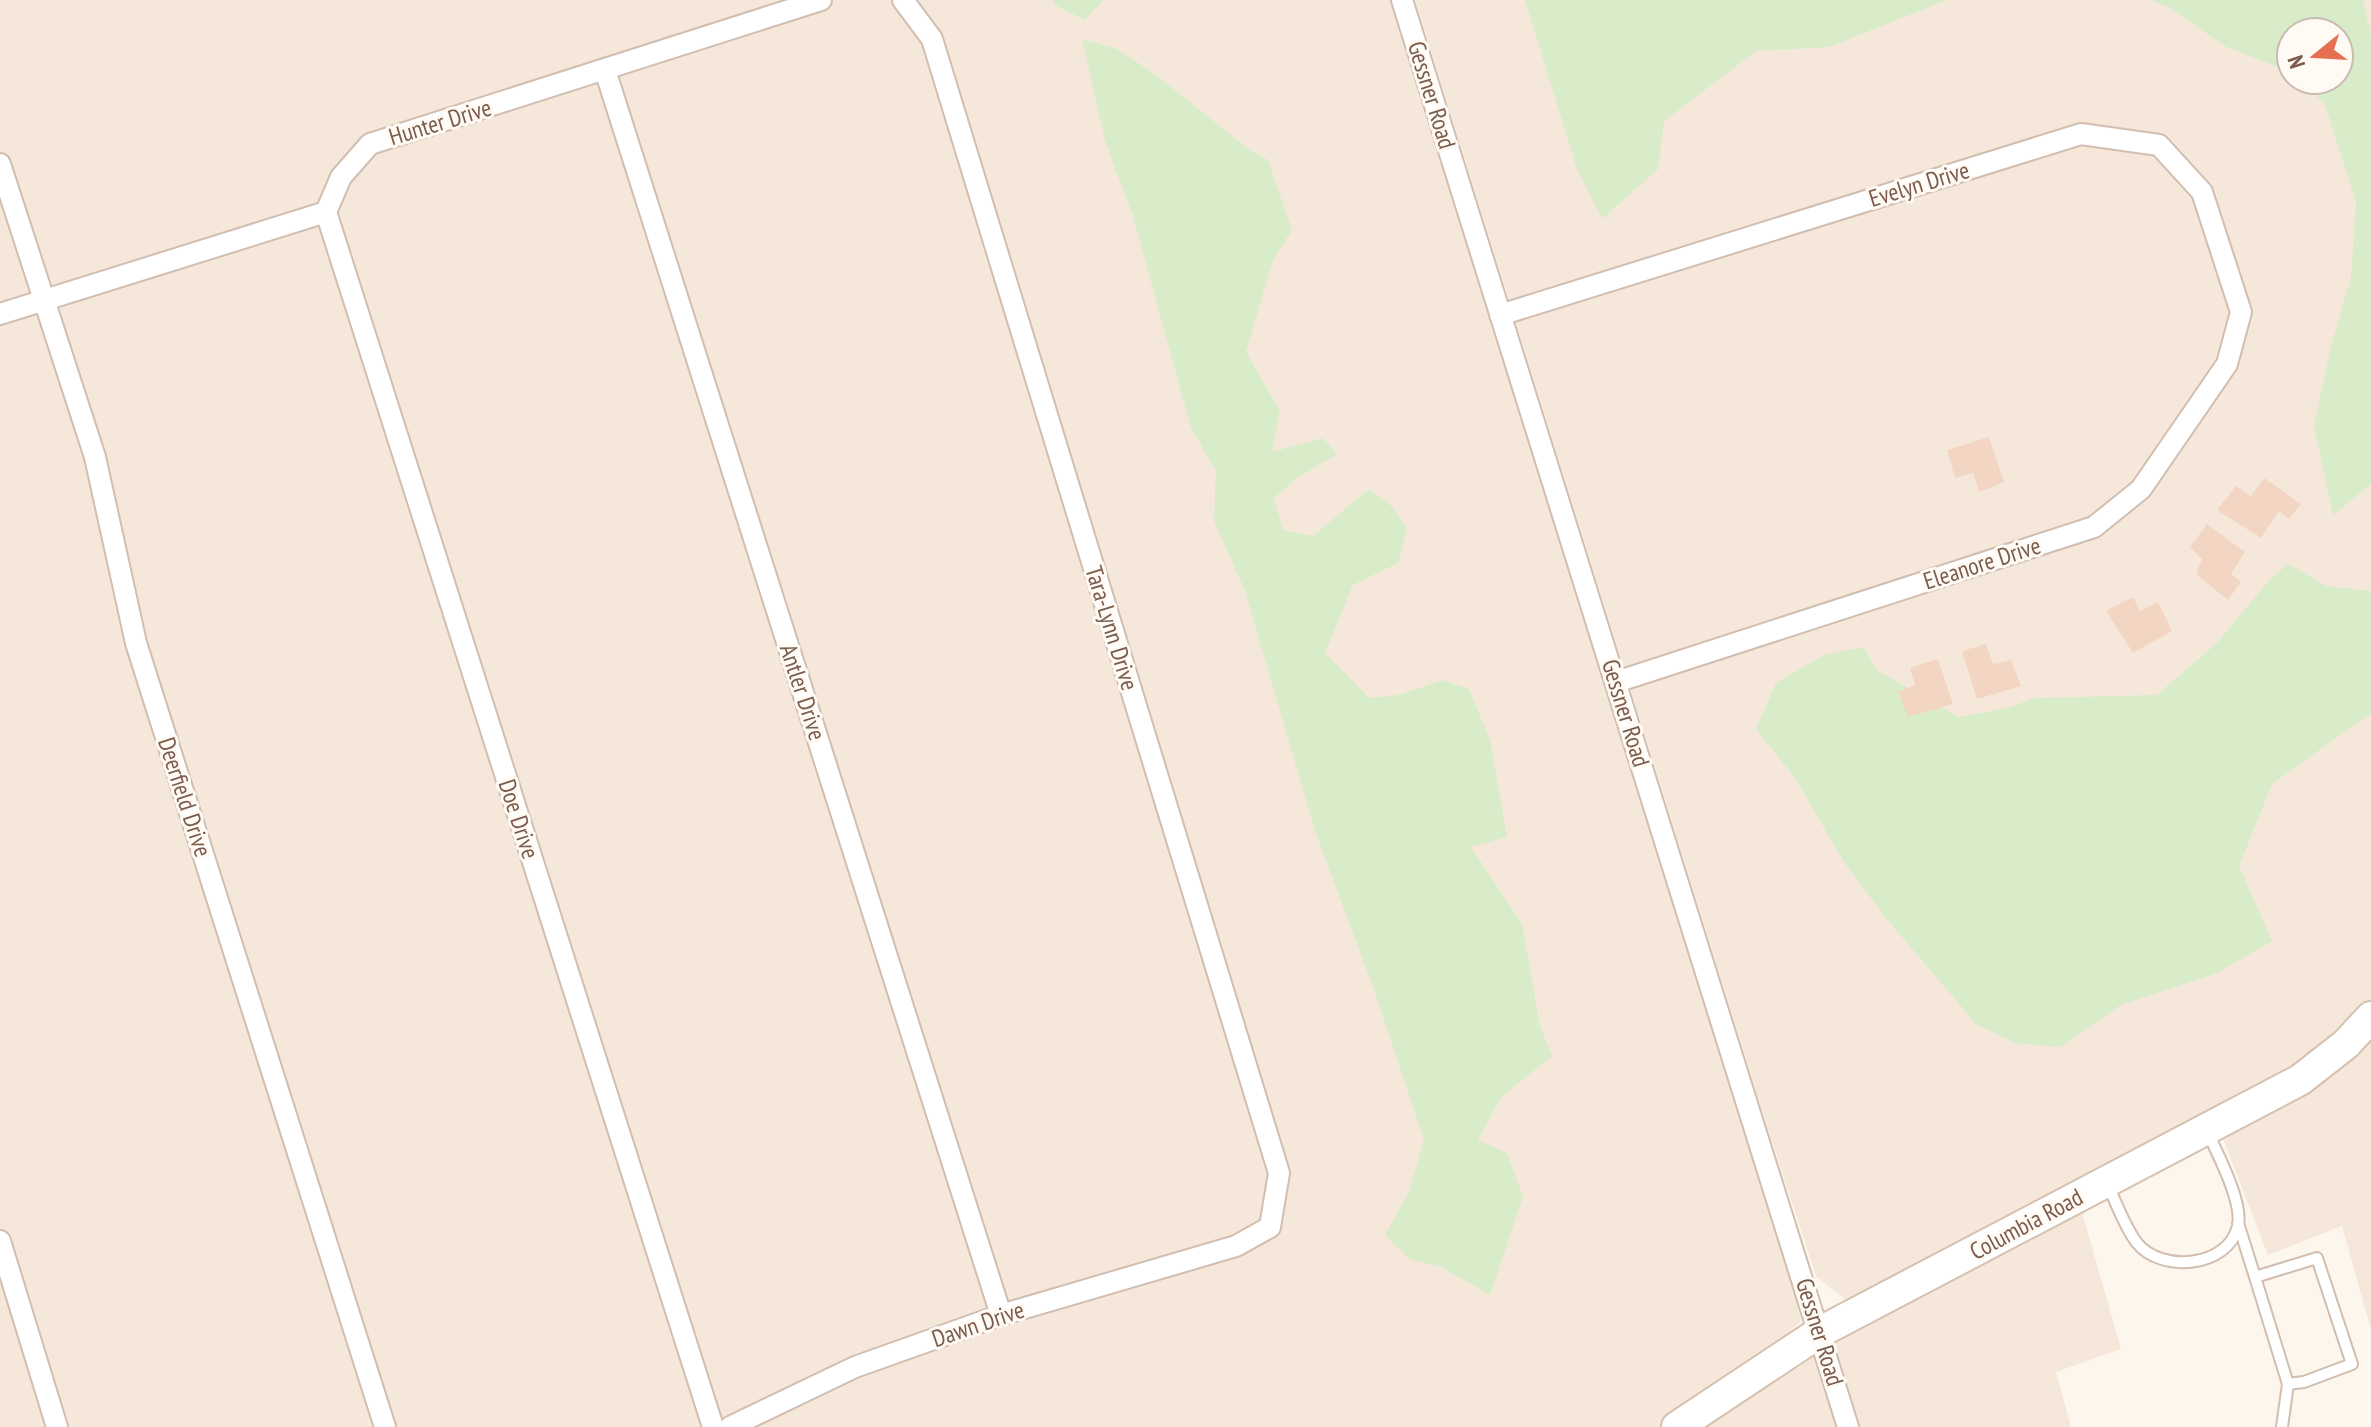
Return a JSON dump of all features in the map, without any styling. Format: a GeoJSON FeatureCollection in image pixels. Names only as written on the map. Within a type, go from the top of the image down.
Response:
{"type":"FeatureCollection","features":[{"type":"Feature","properties":{"kind":"main road","name":"Columbia Road"},"geometry":{"type":"LineString","coordinates":[[1677,1427],[1820,1332],[2300,1080],[2346,1044],[2371,1017]]}},
{"type":"Feature","properties":{"kind":"street","name":"Hunter Drive"},"geometry":{"type":"LineString","coordinates":[[326,212],[341,177],[370,144],[821,0]]}},
{"type":"Feature","properties":{"kind":"street","name":"Tara-Lynn Drive"},"geometry":{"type":"LineString","coordinates":[[903,0],[932,39],[1279,1173],[1270,1227],[1236,1246]]}},
{"type":"Feature","properties":{"kind":"street","name":"Gessner Road"},"geometry":{"type":"LineString","coordinates":[[1402,0],[1848,1427]]}},
{"type":"Feature","properties":{"kind":"street","name":"Antler Drive"},"geometry":{"type":"LineString","coordinates":[[605,70],[1001,1315]]}},
{"type":"Feature","properties":{"kind":"street","name":"Evelyn Drive"},"geometry":{"type":"LineString","coordinates":[[1500,315],[2081,134],[2159,145],[2202,192],[2241,312]]}},
{"type":"Feature","properties":{"kind":"street","name":"Deerfield Drive"},"geometry":{"type":"LineString","coordinates":[[0,164],[95,457],[136,643],[385,1427]]}},
{"type":"Feature","properties":{"kind":"street"},"geometry":{"type":"LineString","coordinates":[[0,314],[326,212]]}},
{"type":"Feature","properties":{"kind":"street","name":"Doe Drive"},"geometry":{"type":"LineString","coordinates":[[326,212],[713,1427]]}},
{"type":"Feature","properties":{"kind":"street","name":"Eleanore Drive"},"geometry":{"type":"LineString","coordinates":[[1616,682],[2094,527],[2141,489],[2227,364],[2241,312]]}},
{"type":"Feature","properties":{"kind":"street"},"geometry":{"type":"LineString","coordinates":[[0,1241],[57,1427]]}},
{"type":"Feature","properties":{"kind":"street","name":"Dawn Drive"},"geometry":{"type":"LineString","coordinates":[[730,1427],[855,1367],[1001,1315],[1236,1246]]}},
{"type":"Feature","properties":{"kind":"lane"},"geometry":{"type":"LineString","coordinates":[[2206,1130],[2221,1161],[2236,1207],[2238,1223],[2288,1384],[2282,1427]]}},
{"type":"Feature","properties":{"kind":"lane"},"geometry":{"type":"LineString","coordinates":[[2106,1181],[2137,1244],[2153,1257],[2188,1263],[2213,1255],[2230,1241],[2238,1223]]}},
{"type":"Feature","properties":{"kind":"lane"},"geometry":{"type":"LineString","coordinates":[[2255,1277],[2317,1258],[2352,1364],[2304,1382],[2288,1384]]}},
{"type":"Feature","properties":{"kind":"shaded area"},"geometry":{"type":"Polygon","coordinates":[[[0,0],[1391,0],[1798,1299],[1801,1321],[1764,1355],[1665,1427],[0,1427],[0,0]]]}},
{"type":"Feature","properties":{"kind":"shaded area"},"geometry":{"type":"Polygon","coordinates":[[[1415,0],[2371,0],[2371,999],[2345,1033],[2281,1079],[1848,1302],[1816,1276],[1415,0]]]}},
{"type":"Feature","properties":{"kind":"shaded area"},"geometry":{"type":"Polygon","coordinates":[[[2371,1040],[2371,1330],[2342,1226],[2268,1255],[2222,1136],[2318,1085],[2371,1040]]]}},
{"type":"Feature","properties":{"kind":"shaded area"},"geometry":{"type":"Polygon","coordinates":[[[2081,1209],[2121,1349],[2056,1372],[2071,1427],[1704,1427],[1781,1373],[1798,1368],[1847,1332],[2081,1209]]]}},
{"type":"Feature","properties":{"kind":"green space"},"geometry":{"type":"Polygon","coordinates":[[[1052,0],[1104,0],[1085,20],[1058,7],[1052,0]]]}},
{"type":"Feature","properties":{"kind":"green space"},"geometry":{"type":"Polygon","coordinates":[[[1525,0],[1947,0],[1829,47],[1756,51],[1664,121],[1658,169],[1602,219],[1577,169],[1525,0]]]}},
{"type":"Feature","properties":{"kind":"green space"},"geometry":{"type":"Polygon","coordinates":[[[2151,0],[2363,0],[2371,35],[2371,484],[2333,515],[2314,426],[2331,346],[2351,277],[2356,202],[2325,105],[2316,96],[2355,96],[2355,16],[2275,16],[2275,66],[2226,47],[2169,7],[2151,0]]]}},
{"type":"Feature","properties":{"kind":"green space"},"geometry":{"type":"Polygon","coordinates":[[[1082,39],[1117,49],[1156,75],[1251,151],[1268,160],[1292,230],[1273,260],[1246,352],[1280,411],[1272,452],[1323,438],[1337,454],[1297,478],[1274,498],[1283,530],[1313,536],[1369,489],[1389,503],[1407,528],[1398,563],[1353,585],[1325,653],[1369,698],[1399,695],[1442,680],[1469,689],[1490,740],[1507,837],[1471,847],[1522,924],[1540,1026],[1552,1056],[1501,1097],[1478,1140],[1507,1153],[1523,1197],[1490,1295],[1441,1267],[1410,1259],[1385,1235],[1409,1192],[1424,1140],[1372,984],[1315,831],[1245,591],[1214,521],[1216,471],[1191,428],[1133,216],[1105,141],[1082,39]]]}},
{"type":"Feature","properties":{"kind":"green space"},"geometry":{"type":"Polygon","coordinates":[[[2288,564],[2327,586],[2371,591],[2371,713],[2272,784],[2239,866],[2272,941],[2215,974],[2121,1005],[2060,1047],[2016,1043],[1977,1025],[1885,917],[1844,862],[1795,778],[1756,729],[1776,683],[1824,655],[1863,647],[1878,671],[1959,717],[2007,708],[2035,698],[2157,695],[2218,642],[2270,579],[2288,564]]]}},
{"type":"Feature","properties":{"kind":"building"},"geometry":{"type":"Polygon","coordinates":[[[1989,437],[2004,482],[1979,492],[1973,473],[1955,478],[1947,450],[1989,437]]]}},
{"type":"Feature","properties":{"kind":"building"},"geometry":{"type":"Polygon","coordinates":[[[2264,478],[2301,504],[2289,519],[2279,511],[2261,538],[2217,510],[2236,486],[2251,496],[2264,478]]]}},
{"type":"Feature","properties":{"kind":"building"},"geometry":{"type":"Polygon","coordinates":[[[2207,524],[2245,552],[2231,574],[2241,582],[2228,600],[2196,574],[2202,559],[2190,547],[2207,524]]]}},
{"type":"Feature","properties":{"kind":"building"},"geometry":{"type":"Polygon","coordinates":[[[2133,597],[2140,611],[2158,602],[2172,631],[2133,653],[2106,611],[2133,597]]]}},
{"type":"Feature","properties":{"kind":"building"},"geometry":{"type":"Polygon","coordinates":[[[1986,644],[1993,664],[2011,660],[2021,686],[1977,699],[1962,651],[1986,644]]]}},
{"type":"Feature","properties":{"kind":"building"},"geometry":{"type":"Polygon","coordinates":[[[1938,659],[1953,704],[1908,717],[1898,692],[1915,685],[1910,668],[1938,659]]]}}]}
